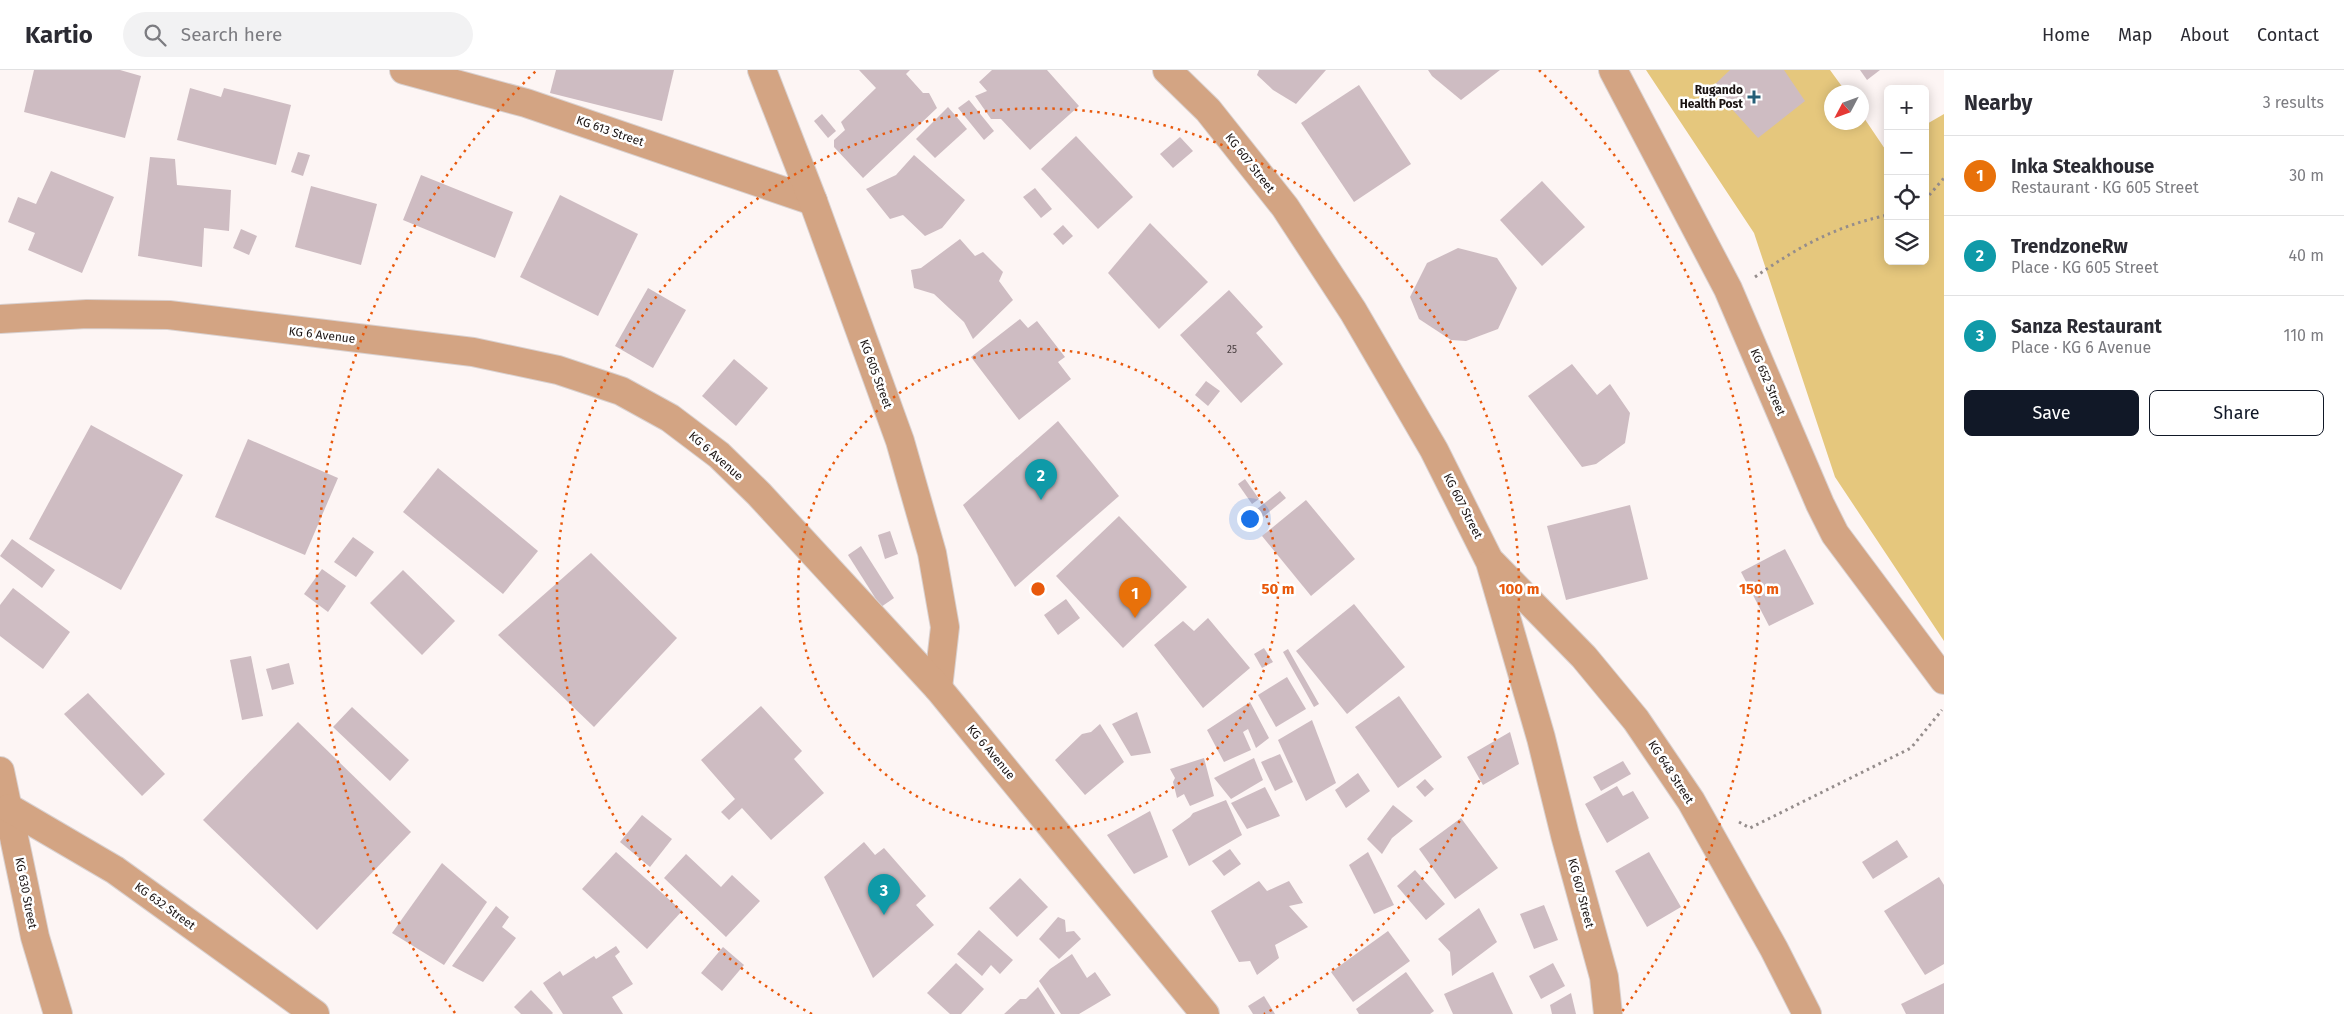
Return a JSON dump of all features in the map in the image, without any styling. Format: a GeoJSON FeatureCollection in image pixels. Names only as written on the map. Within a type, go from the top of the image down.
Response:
{"type":"FeatureCollection","features":[{"type":"Feature","properties":{"kind":"street","name":"KG 613 Street"},"geometry":{"type":"LineString","coordinates":[[404,70],[526,103],[813,201]]}},
{"type":"Feature","properties":{"kind":"street","name":"KG 605 Street"},"geometry":{"type":"LineString","coordinates":[[762,70],[813,201],[900,441],[932,553],[945,627],[938,688]]}},
{"type":"Feature","properties":{"kind":"street","name":"KG 607 Street"},"geometry":{"type":"LineString","coordinates":[[1167,70],[1208,110],[1285,208],[1337,287],[1434,450],[1490,562],[1541,738],[1565,835],[1604,976],[1608,1014]]}},
{"type":"Feature","properties":{"kind":"street","name":"KG 652 Street"},"geometry":{"type":"LineString","coordinates":[[1613,70],[1728,289],[1820,504],[1835,534],[1944,680]]}},
{"type":"Feature","properties":{"kind":"street","name":"KG 6 Avenue"},"geometry":{"type":"LineString","coordinates":[[0,319],[87,314],[169,315],[473,352],[558,370],[621,391],[670,418],[719,455],[759,494],[938,688],[1206,1014]]}},
{"type":"Feature","properties":{"kind":"street","name":"KG 648 Street"},"geometry":{"type":"LineString","coordinates":[[1490,562],[1584,657],[1636,720],[1691,801],[1774,949],[1807,1014]]}},
{"type":"Feature","properties":{"kind":"street","name":"KG 630 Street"},"geometry":{"type":"LineString","coordinates":[[0,771],[35,937],[58,1014]]}},
{"type":"Feature","properties":{"kind":"street","name":"KG 632 Street"},"geometry":{"type":"LineString","coordinates":[[9,808],[115,870],[315,1014]]}},
{"type":"Feature","properties":{"kind":"path"},"geometry":{"type":"LineString","coordinates":[[1929,195],[1944,178]]}},
{"type":"Feature","properties":{"kind":"path"},"geometry":{"type":"LineString","coordinates":[[1728,289],[1746,284],[1793,251],[1857,222],[1884,216]]}},
{"type":"Feature","properties":{"kind":"path"},"geometry":{"type":"LineString","coordinates":[[1734,819],[1750,828],[1911,748],[1944,707]]}},
{"type":"Feature","properties":{"kind":"shaded area"},"geometry":{"type":"Polygon","coordinates":[[[1646,70],[1830,70],[1841,85],[1824,85],[1824,130],[1869,130],[1869,125],[1884,148],[1884,265],[1929,265],[1929,123],[1944,114],[1944,641],[1835,477],[1754,233],[1646,70]]]}},
{"type":"Feature","properties":{"kind":"building"},"geometry":{"type":"Polygon","coordinates":[[[34,70],[120,70],[141,76],[125,138],[24,112],[34,70]]]}},
{"type":"Feature","properties":{"kind":"building"},"geometry":{"type":"Polygon","coordinates":[[[556,70],[674,70],[662,121],[550,93],[556,70]]]}},
{"type":"Feature","properties":{"kind":"building"},"geometry":{"type":"Polygon","coordinates":[[[859,70],[910,70],[906,74],[923,93],[929,93],[937,108],[863,178],[834,147],[834,140],[845,130],[841,122],[876,88],[859,70]]]}},
{"type":"Feature","properties":{"kind":"building"},"geometry":{"type":"Polygon","coordinates":[[[992,70],[1047,70],[1079,106],[1030,150],[1001,119],[991,119],[975,96],[987,91],[979,82],[992,70]]]}},
{"type":"Feature","properties":{"kind":"building"},"geometry":{"type":"Polygon","coordinates":[[[1259,70],[1326,70],[1296,104],[1273,90],[1257,75],[1259,70]]]}},
{"type":"Feature","properties":{"kind":"building"},"geometry":{"type":"Polygon","coordinates":[[[1428,70],[1500,70],[1461,100],[1432,76],[1428,70]]]}},
{"type":"Feature","properties":{"kind":"building"},"geometry":{"type":"Polygon","coordinates":[[[1730,70],[1784,70],[1805,101],[1758,138],[1712,87],[1730,70]]]}},
{"type":"Feature","properties":{"kind":"building"},"geometry":{"type":"Polygon","coordinates":[[[1860,70],[1880,70],[1867,80],[1860,70]]]}},
{"type":"Feature","properties":{"kind":"building"},"geometry":{"type":"Polygon","coordinates":[[[1359,85],[1411,164],[1354,202],[1301,123],[1359,85]]]}},
{"type":"Feature","properties":{"kind":"building"},"geometry":{"type":"Polygon","coordinates":[[[190,88],[221,97],[224,88],[291,105],[276,165],[177,140],[190,88]]]}},
{"type":"Feature","properties":{"kind":"building"},"geometry":{"type":"Polygon","coordinates":[[[969,100],[994,131],[984,140],[958,108],[969,100]]]}},
{"type":"Feature","properties":{"kind":"building"},"geometry":{"type":"Polygon","coordinates":[[[948,107],[967,129],[935,158],[916,139],[948,107]]]}},
{"type":"Feature","properties":{"kind":"building"},"geometry":{"type":"Polygon","coordinates":[[[822,114],[836,131],[828,138],[814,121],[822,114]]]}},
{"type":"Feature","properties":{"kind":"building"},"geometry":{"type":"Polygon","coordinates":[[[1076,136],[1133,197],[1098,229],[1041,169],[1076,136]]]}},
{"type":"Feature","properties":{"kind":"building"},"geometry":{"type":"Polygon","coordinates":[[[1180,137],[1193,151],[1173,168],[1160,154],[1180,137]]]}},
{"type":"Feature","properties":{"kind":"building"},"geometry":{"type":"Polygon","coordinates":[[[298,152],[310,155],[303,176],[291,172],[298,152]]]}},
{"type":"Feature","properties":{"kind":"building"},"geometry":{"type":"Polygon","coordinates":[[[914,155],[965,200],[942,228],[925,236],[903,215],[890,219],[866,189],[896,175],[914,155]]]}},
{"type":"Feature","properties":{"kind":"building"},"geometry":{"type":"Polygon","coordinates":[[[150,157],[175,159],[177,185],[231,190],[229,231],[204,228],[202,267],[138,256],[150,157]]]}},
{"type":"Feature","properties":{"kind":"building"},"geometry":{"type":"Polygon","coordinates":[[[51,171],[114,197],[82,273],[28,250],[35,233],[8,222],[18,197],[36,204],[51,171]]]}},
{"type":"Feature","properties":{"kind":"building"},"geometry":{"type":"Polygon","coordinates":[[[421,175],[513,212],[495,258],[403,220],[421,175]]]}},
{"type":"Feature","properties":{"kind":"building"},"geometry":{"type":"Polygon","coordinates":[[[1542,181],[1585,227],[1542,266],[1500,220],[1542,181]]]}},
{"type":"Feature","properties":{"kind":"building"},"geometry":{"type":"Polygon","coordinates":[[[311,186],[377,204],[361,265],[295,247],[311,186]]]}},
{"type":"Feature","properties":{"kind":"building"},"geometry":{"type":"Polygon","coordinates":[[[1035,188],[1052,209],[1041,218],[1023,197],[1035,188]]]}},
{"type":"Feature","properties":{"kind":"building"},"geometry":{"type":"Polygon","coordinates":[[[560,195],[638,234],[598,316],[520,277],[560,195]]]}},
{"type":"Feature","properties":{"kind":"building"},"geometry":{"type":"Polygon","coordinates":[[[1150,223],[1208,282],[1159,329],[1108,273],[1150,223]]]}},
{"type":"Feature","properties":{"kind":"building"},"geometry":{"type":"Polygon","coordinates":[[[1063,225],[1073,236],[1063,245],[1053,234],[1063,225]]]}},
{"type":"Feature","properties":{"kind":"building"},"geometry":{"type":"Polygon","coordinates":[[[241,229],[257,236],[249,255],[233,248],[241,229]]]}},
{"type":"Feature","properties":{"kind":"building"},"geometry":{"type":"Polygon","coordinates":[[[960,239],[975,256],[983,252],[1003,272],[999,281],[1013,300],[973,339],[964,322],[934,294],[914,288],[911,270],[921,268],[960,239]]]}},
{"type":"Feature","properties":{"kind":"building"},"geometry":{"type":"Polygon","coordinates":[[[1458,248],[1497,258],[1517,288],[1498,329],[1466,341],[1451,340],[1419,319],[1410,297],[1427,263],[1458,248]]]}},
{"type":"Feature","properties":{"kind":"building"},"geometry":{"type":"Polygon","coordinates":[[[648,288],[686,310],[653,368],[615,346],[648,288]]]}},
{"type":"Feature","properties":{"kind":"building"},"geometry":{"type":"Polygon","coordinates":[[[1229,290],[1263,327],[1256,333],[1283,364],[1241,403],[1180,335],[1229,290]]]}},
{"type":"Feature","properties":{"kind":"building"},"geometry":{"type":"Polygon","coordinates":[[[1020,319],[1028,328],[1037,321],[1065,357],[1058,362],[1071,379],[1019,420],[971,357],[1020,319]]]}},
{"type":"Feature","properties":{"kind":"building"},"geometry":{"type":"Polygon","coordinates":[[[734,359],[768,388],[736,426],[702,396],[734,359]]]}},
{"type":"Feature","properties":{"kind":"building"},"geometry":{"type":"Polygon","coordinates":[[[1572,364],[1597,395],[1610,384],[1630,413],[1625,443],[1596,464],[1582,467],[1528,396],[1572,364]]]}},
{"type":"Feature","properties":{"kind":"building"},"geometry":{"type":"Polygon","coordinates":[[[1206,381],[1220,391],[1208,406],[1195,395],[1206,381]]]}},
{"type":"Feature","properties":{"kind":"building"},"geometry":{"type":"Polygon","coordinates":[[[1058,421],[1119,496],[1015,587],[963,505],[1058,421]]]}},
{"type":"Feature","properties":{"kind":"building"},"geometry":{"type":"Polygon","coordinates":[[[91,425],[183,475],[121,590],[29,539],[91,425]]]}},
{"type":"Feature","properties":{"kind":"building"},"geometry":{"type":"Polygon","coordinates":[[[248,439],[338,478],[305,555],[215,517],[248,439]]]}},
{"type":"Feature","properties":{"kind":"building"},"geometry":{"type":"Polygon","coordinates":[[[438,468],[538,551],[503,594],[403,512],[438,468]]]}},
{"type":"Feature","properties":{"kind":"building"},"geometry":{"type":"Polygon","coordinates":[[[1245,479],[1259,499],[1252,504],[1238,484],[1245,479]]]}},
{"type":"Feature","properties":{"kind":"building"},"geometry":{"type":"Polygon","coordinates":[[[1280,491],[1286,498],[1263,517],[1257,509],[1280,491]]]}},
{"type":"Feature","properties":{"kind":"building"},"geometry":{"type":"Polygon","coordinates":[[[1306,500],[1355,559],[1311,596],[1262,536],[1306,500]]]}},
{"type":"Feature","properties":{"kind":"building"},"geometry":{"type":"Polygon","coordinates":[[[1630,505],[1648,579],[1566,600],[1547,526],[1630,505]]]}},
{"type":"Feature","properties":{"kind":"building"},"geometry":{"type":"Polygon","coordinates":[[[1119,516],[1187,587],[1123,648],[1056,576],[1119,516]]]}},
{"type":"Feature","properties":{"kind":"building"},"geometry":{"type":"Polygon","coordinates":[[[890,531],[898,554],[885,559],[878,535],[890,531]]]}},
{"type":"Feature","properties":{"kind":"building"},"geometry":{"type":"Polygon","coordinates":[[[353,537],[374,552],[356,577],[334,562],[353,537]]]}},
{"type":"Feature","properties":{"kind":"building"},"geometry":{"type":"Polygon","coordinates":[[[12,539],[55,570],[42,588],[0,556],[12,539]]]}},
{"type":"Feature","properties":{"kind":"building"},"geometry":{"type":"Polygon","coordinates":[[[861,546],[894,598],[881,607],[848,555],[861,546]]]}},
{"type":"Feature","properties":{"kind":"building"},"geometry":{"type":"Polygon","coordinates":[[[1785,549],[1814,604],[1769,626],[1741,572],[1785,549]]]}},
{"type":"Feature","properties":{"kind":"building"},"geometry":{"type":"Polygon","coordinates":[[[591,553],[677,638],[594,727],[498,635],[591,553]]]}},
{"type":"Feature","properties":{"kind":"building"},"geometry":{"type":"Polygon","coordinates":[[[322,569],[346,586],[328,612],[304,594],[322,569]]]}},
{"type":"Feature","properties":{"kind":"building"},"geometry":{"type":"Polygon","coordinates":[[[403,570],[455,621],[422,655],[370,603],[403,570]]]}},
{"type":"Feature","properties":{"kind":"building"},"geometry":{"type":"Polygon","coordinates":[[[13,588],[70,632],[43,669],[0,636],[0,605],[13,588]]]}},
{"type":"Feature","properties":{"kind":"building"},"geometry":{"type":"Polygon","coordinates":[[[1066,599],[1080,618],[1058,635],[1044,615],[1066,599]]]}},
{"type":"Feature","properties":{"kind":"building"},"geometry":{"type":"Polygon","coordinates":[[[1354,604],[1405,667],[1347,714],[1296,651],[1354,604]]]}},
{"type":"Feature","properties":{"kind":"building"},"geometry":{"type":"Polygon","coordinates":[[[1208,618],[1250,668],[1203,708],[1154,645],[1183,621],[1194,631],[1208,618]]]}},
{"type":"Feature","properties":{"kind":"building"},"geometry":{"type":"Polygon","coordinates":[[[1264,648],[1273,662],[1262,668],[1254,654],[1264,648]]]}},
{"type":"Feature","properties":{"kind":"building"},"geometry":{"type":"Polygon","coordinates":[[[1288,649],[1319,704],[1314,707],[1283,652],[1288,649]]]}},
{"type":"Feature","properties":{"kind":"building"},"geometry":{"type":"Polygon","coordinates":[[[251,656],[263,716],[242,720],[230,660],[251,656]]]}},
{"type":"Feature","properties":{"kind":"building"},"geometry":{"type":"Polygon","coordinates":[[[289,663],[294,684],[272,690],[266,669],[289,663]]]}},
{"type":"Feature","properties":{"kind":"building"},"geometry":{"type":"Polygon","coordinates":[[[1287,677],[1306,709],[1276,727],[1258,695],[1287,677]]]}},
{"type":"Feature","properties":{"kind":"building"},"geometry":{"type":"Polygon","coordinates":[[[88,693],[165,774],[142,796],[64,714],[88,693]]]}},
{"type":"Feature","properties":{"kind":"building"},"geometry":{"type":"Polygon","coordinates":[[[1399,696],[1442,757],[1398,788],[1355,727],[1399,696]]]}},
{"type":"Feature","properties":{"kind":"building"},"geometry":{"type":"Polygon","coordinates":[[[1250,702],[1269,738],[1256,748],[1248,729],[1243,732],[1251,750],[1224,762],[1207,730],[1250,702]]]}},
{"type":"Feature","properties":{"kind":"building"},"geometry":{"type":"Polygon","coordinates":[[[761,706],[802,751],[794,759],[824,793],[771,840],[742,808],[729,820],[721,812],[735,799],[701,760],[761,706]]]}},
{"type":"Feature","properties":{"kind":"building"},"geometry":{"type":"Polygon","coordinates":[[[352,707],[409,760],[390,781],[333,727],[352,707]]]}},
{"type":"Feature","properties":{"kind":"building"},"geometry":{"type":"Polygon","coordinates":[[[1137,712],[1151,753],[1131,756],[1112,724],[1137,712]]]}},
{"type":"Feature","properties":{"kind":"building"},"geometry":{"type":"Polygon","coordinates":[[[1312,720],[1336,783],[1306,801],[1278,740],[1312,720]]]}},
{"type":"Feature","properties":{"kind":"building"},"geometry":{"type":"Polygon","coordinates":[[[298,722],[411,832],[317,930],[203,820],[298,722]]]}},
{"type":"Feature","properties":{"kind":"building"},"geometry":{"type":"Polygon","coordinates":[[[1100,724],[1124,762],[1085,795],[1055,760],[1082,734],[1091,732],[1100,724]]]}},
{"type":"Feature","properties":{"kind":"building"},"geometry":{"type":"Polygon","coordinates":[[[1510,732],[1519,764],[1483,785],[1467,757],[1510,732]]]}},
{"type":"Feature","properties":{"kind":"building"},"geometry":{"type":"Polygon","coordinates":[[[1280,754],[1293,782],[1275,791],[1261,762],[1280,754]]]}},
{"type":"Feature","properties":{"kind":"building"},"geometry":{"type":"Polygon","coordinates":[[[1204,758],[1214,796],[1190,806],[1184,794],[1177,798],[1173,782],[1175,778],[1170,769],[1204,758]]]}},
{"type":"Feature","properties":{"kind":"building"},"geometry":{"type":"Polygon","coordinates":[[[1254,758],[1263,780],[1231,799],[1214,778],[1254,758]]]}},
{"type":"Feature","properties":{"kind":"building"},"geometry":{"type":"Polygon","coordinates":[[[1623,761],[1631,774],[1601,791],[1593,777],[1623,761]]]}},
{"type":"Feature","properties":{"kind":"building"},"geometry":{"type":"Polygon","coordinates":[[[1358,773],[1370,791],[1346,808],[1335,790],[1358,773]]]}},
{"type":"Feature","properties":{"kind":"building"},"geometry":{"type":"Polygon","coordinates":[[[1425,779],[1434,789],[1425,797],[1416,787],[1425,779]]]}},
{"type":"Feature","properties":{"kind":"building"},"geometry":{"type":"Polygon","coordinates":[[[1617,786],[1623,796],[1633,791],[1649,818],[1607,843],[1585,804],[1617,786]]]}},
{"type":"Feature","properties":{"kind":"building"},"geometry":{"type":"Polygon","coordinates":[[[1265,787],[1280,816],[1247,829],[1231,803],[1265,787]]]}},
{"type":"Feature","properties":{"kind":"building"},"geometry":{"type":"Polygon","coordinates":[[[1226,800],[1242,835],[1189,866],[1172,830],[1193,813],[1226,800]]]}},
{"type":"Feature","properties":{"kind":"building"},"geometry":{"type":"Polygon","coordinates":[[[1393,805],[1413,821],[1392,838],[1382,854],[1367,839],[1393,805]]]}},
{"type":"Feature","properties":{"kind":"building"},"geometry":{"type":"Polygon","coordinates":[[[1150,811],[1168,857],[1134,874],[1107,835],[1150,811]]]}},
{"type":"Feature","properties":{"kind":"building"},"geometry":{"type":"Polygon","coordinates":[[[642,815],[672,839],[650,867],[620,842],[642,815]]]}},
{"type":"Feature","properties":{"kind":"building"},"geometry":{"type":"Polygon","coordinates":[[[1461,818],[1498,868],[1455,899],[1419,849],[1461,818]]]}},
{"type":"Feature","properties":{"kind":"building"},"geometry":{"type":"Polygon","coordinates":[[[1897,840],[1908,857],[1873,879],[1862,862],[1897,840]]]}},
{"type":"Feature","properties":{"kind":"building"},"geometry":{"type":"Polygon","coordinates":[[[864,842],[875,855],[884,848],[926,896],[916,905],[934,925],[873,978],[824,877],[864,842]]]}},
{"type":"Feature","properties":{"kind":"building"},"geometry":{"type":"Polygon","coordinates":[[[1230,849],[1241,864],[1224,876],[1212,861],[1230,849]]]}},
{"type":"Feature","properties":{"kind":"building"},"geometry":{"type":"Polygon","coordinates":[[[616,852],[682,911],[647,949],[582,889],[616,852]]]}},
{"type":"Feature","properties":{"kind":"building"},"geometry":{"type":"Polygon","coordinates":[[[1368,852],[1394,905],[1374,914],[1349,865],[1368,852]]]}},
{"type":"Feature","properties":{"kind":"building"},"geometry":{"type":"Polygon","coordinates":[[[1649,852],[1681,907],[1647,927],[1615,871],[1649,852]]]}},
{"type":"Feature","properties":{"kind":"building"},"geometry":{"type":"Polygon","coordinates":[[[686,854],[721,887],[732,875],[760,901],[726,937],[664,878],[686,854]]]}},
{"type":"Feature","properties":{"kind":"building"},"geometry":{"type":"Polygon","coordinates":[[[442,863],[487,902],[444,965],[392,933],[442,863]]]}},
{"type":"Feature","properties":{"kind":"building"},"geometry":{"type":"Polygon","coordinates":[[[1415,870],[1445,904],[1426,920],[1397,886],[1415,870]]]}},
{"type":"Feature","properties":{"kind":"building"},"geometry":{"type":"Polygon","coordinates":[[[1939,877],[1944,885],[1944,964],[1925,975],[1884,911],[1939,877]]]}},
{"type":"Feature","properties":{"kind":"building"},"geometry":{"type":"Polygon","coordinates":[[[1020,878],[1048,907],[1017,937],[989,908],[1020,878]]]}},
{"type":"Feature","properties":{"kind":"building"},"geometry":{"type":"Polygon","coordinates":[[[1259,881],[1267,891],[1289,881],[1303,903],[1289,906],[1308,927],[1275,945],[1279,958],[1257,975],[1250,961],[1239,962],[1211,911],[1259,881]]]}},
{"type":"Feature","properties":{"kind":"building"},"geometry":{"type":"Polygon","coordinates":[[[1544,905],[1558,940],[1534,949],[1520,914],[1544,905]]]}},
{"type":"Feature","properties":{"kind":"building"},"geometry":{"type":"Polygon","coordinates":[[[496,906],[509,917],[502,927],[516,938],[483,982],[452,966],[496,906]]]}},
{"type":"Feature","properties":{"kind":"building"},"geometry":{"type":"Polygon","coordinates":[[[1479,908],[1497,942],[1452,976],[1450,952],[1438,939],[1479,908]]]}},
{"type":"Feature","properties":{"kind":"building"},"geometry":{"type":"Polygon","coordinates":[[[1058,917],[1065,920],[1066,932],[1074,931],[1081,939],[1059,959],[1039,939],[1058,917]]]}},
{"type":"Feature","properties":{"kind":"building"},"geometry":{"type":"Polygon","coordinates":[[[979,930],[1013,960],[1000,974],[991,965],[982,976],[957,954],[979,930]]]}},
{"type":"Feature","properties":{"kind":"building"},"geometry":{"type":"Polygon","coordinates":[[[1388,931],[1410,961],[1353,1002],[1331,972],[1388,931]]]}},
{"type":"Feature","properties":{"kind":"building"},"geometry":{"type":"Polygon","coordinates":[[[616,946],[620,952],[615,956],[633,984],[612,997],[623,1014],[563,1014],[543,983],[560,971],[563,976],[594,956],[596,959],[616,946]]]}},
{"type":"Feature","properties":{"kind":"building"},"geometry":{"type":"Polygon","coordinates":[[[723,947],[744,965],[722,991],[701,973],[723,947]]]}},
{"type":"Feature","properties":{"kind":"building"},"geometry":{"type":"Polygon","coordinates":[[[1072,954],[1087,978],[1095,972],[1111,995],[1079,1014],[1061,1014],[1039,981],[1050,969],[1072,954]]]}},
{"type":"Feature","properties":{"kind":"building"},"geometry":{"type":"Polygon","coordinates":[[[956,963],[984,989],[961,1014],[950,1014],[927,993],[956,963]]]}},
{"type":"Feature","properties":{"kind":"building"},"geometry":{"type":"Polygon","coordinates":[[[1553,963],[1565,986],[1541,999],[1529,976],[1553,963]]]}},
{"type":"Feature","properties":{"kind":"building"},"geometry":{"type":"Polygon","coordinates":[[[1406,972],[1434,1011],[1430,1014],[1359,1014],[1356,1009],[1406,972]]]}},
{"type":"Feature","properties":{"kind":"building"},"geometry":{"type":"Polygon","coordinates":[[[1493,972],[1513,1014],[1453,1014],[1444,994],[1493,972]]]}},
{"type":"Feature","properties":{"kind":"building"},"geometry":{"type":"Polygon","coordinates":[[[1944,983],[1944,1014],[1906,1014],[1901,1004],[1944,983]]]}},
{"type":"Feature","properties":{"kind":"building"},"geometry":{"type":"Polygon","coordinates":[[[1038,987],[1055,1014],[1004,1014],[1020,999],[1026,999],[1038,987]]]}},
{"type":"Feature","properties":{"kind":"building"},"geometry":{"type":"Polygon","coordinates":[[[531,990],[552,1014],[521,1014],[514,1007],[531,990]]]}},
{"type":"Feature","properties":{"kind":"building"},"geometry":{"type":"Polygon","coordinates":[[[1571,993],[1576,1014],[1552,1014],[1550,1005],[1571,993]]]}},
{"type":"Feature","properties":{"kind":"building"},"geometry":{"type":"Polygon","coordinates":[[[1264,996],[1275,1014],[1253,1014],[1248,1006],[1264,996]]]}},
{"type":"Feature","properties":{"kind":"place","name":"Rugando Health Post"},"geometry":{"type":"Point","coordinates":[1754,97]}},
{"type":"Feature","properties":{"kind":"place","name":"TrendzoneRw"},"geometry":{"type":"Point","coordinates":[1041,500]}},
{"type":"Feature","properties":{"kind":"place","name":"Inka Steakhouse"},"geometry":{"type":"Point","coordinates":[1135,618]}},
{"type":"Feature","properties":{"kind":"place","name":"Sanza Restaurant"},"geometry":{"type":"Point","coordinates":[884,915]}}]}
